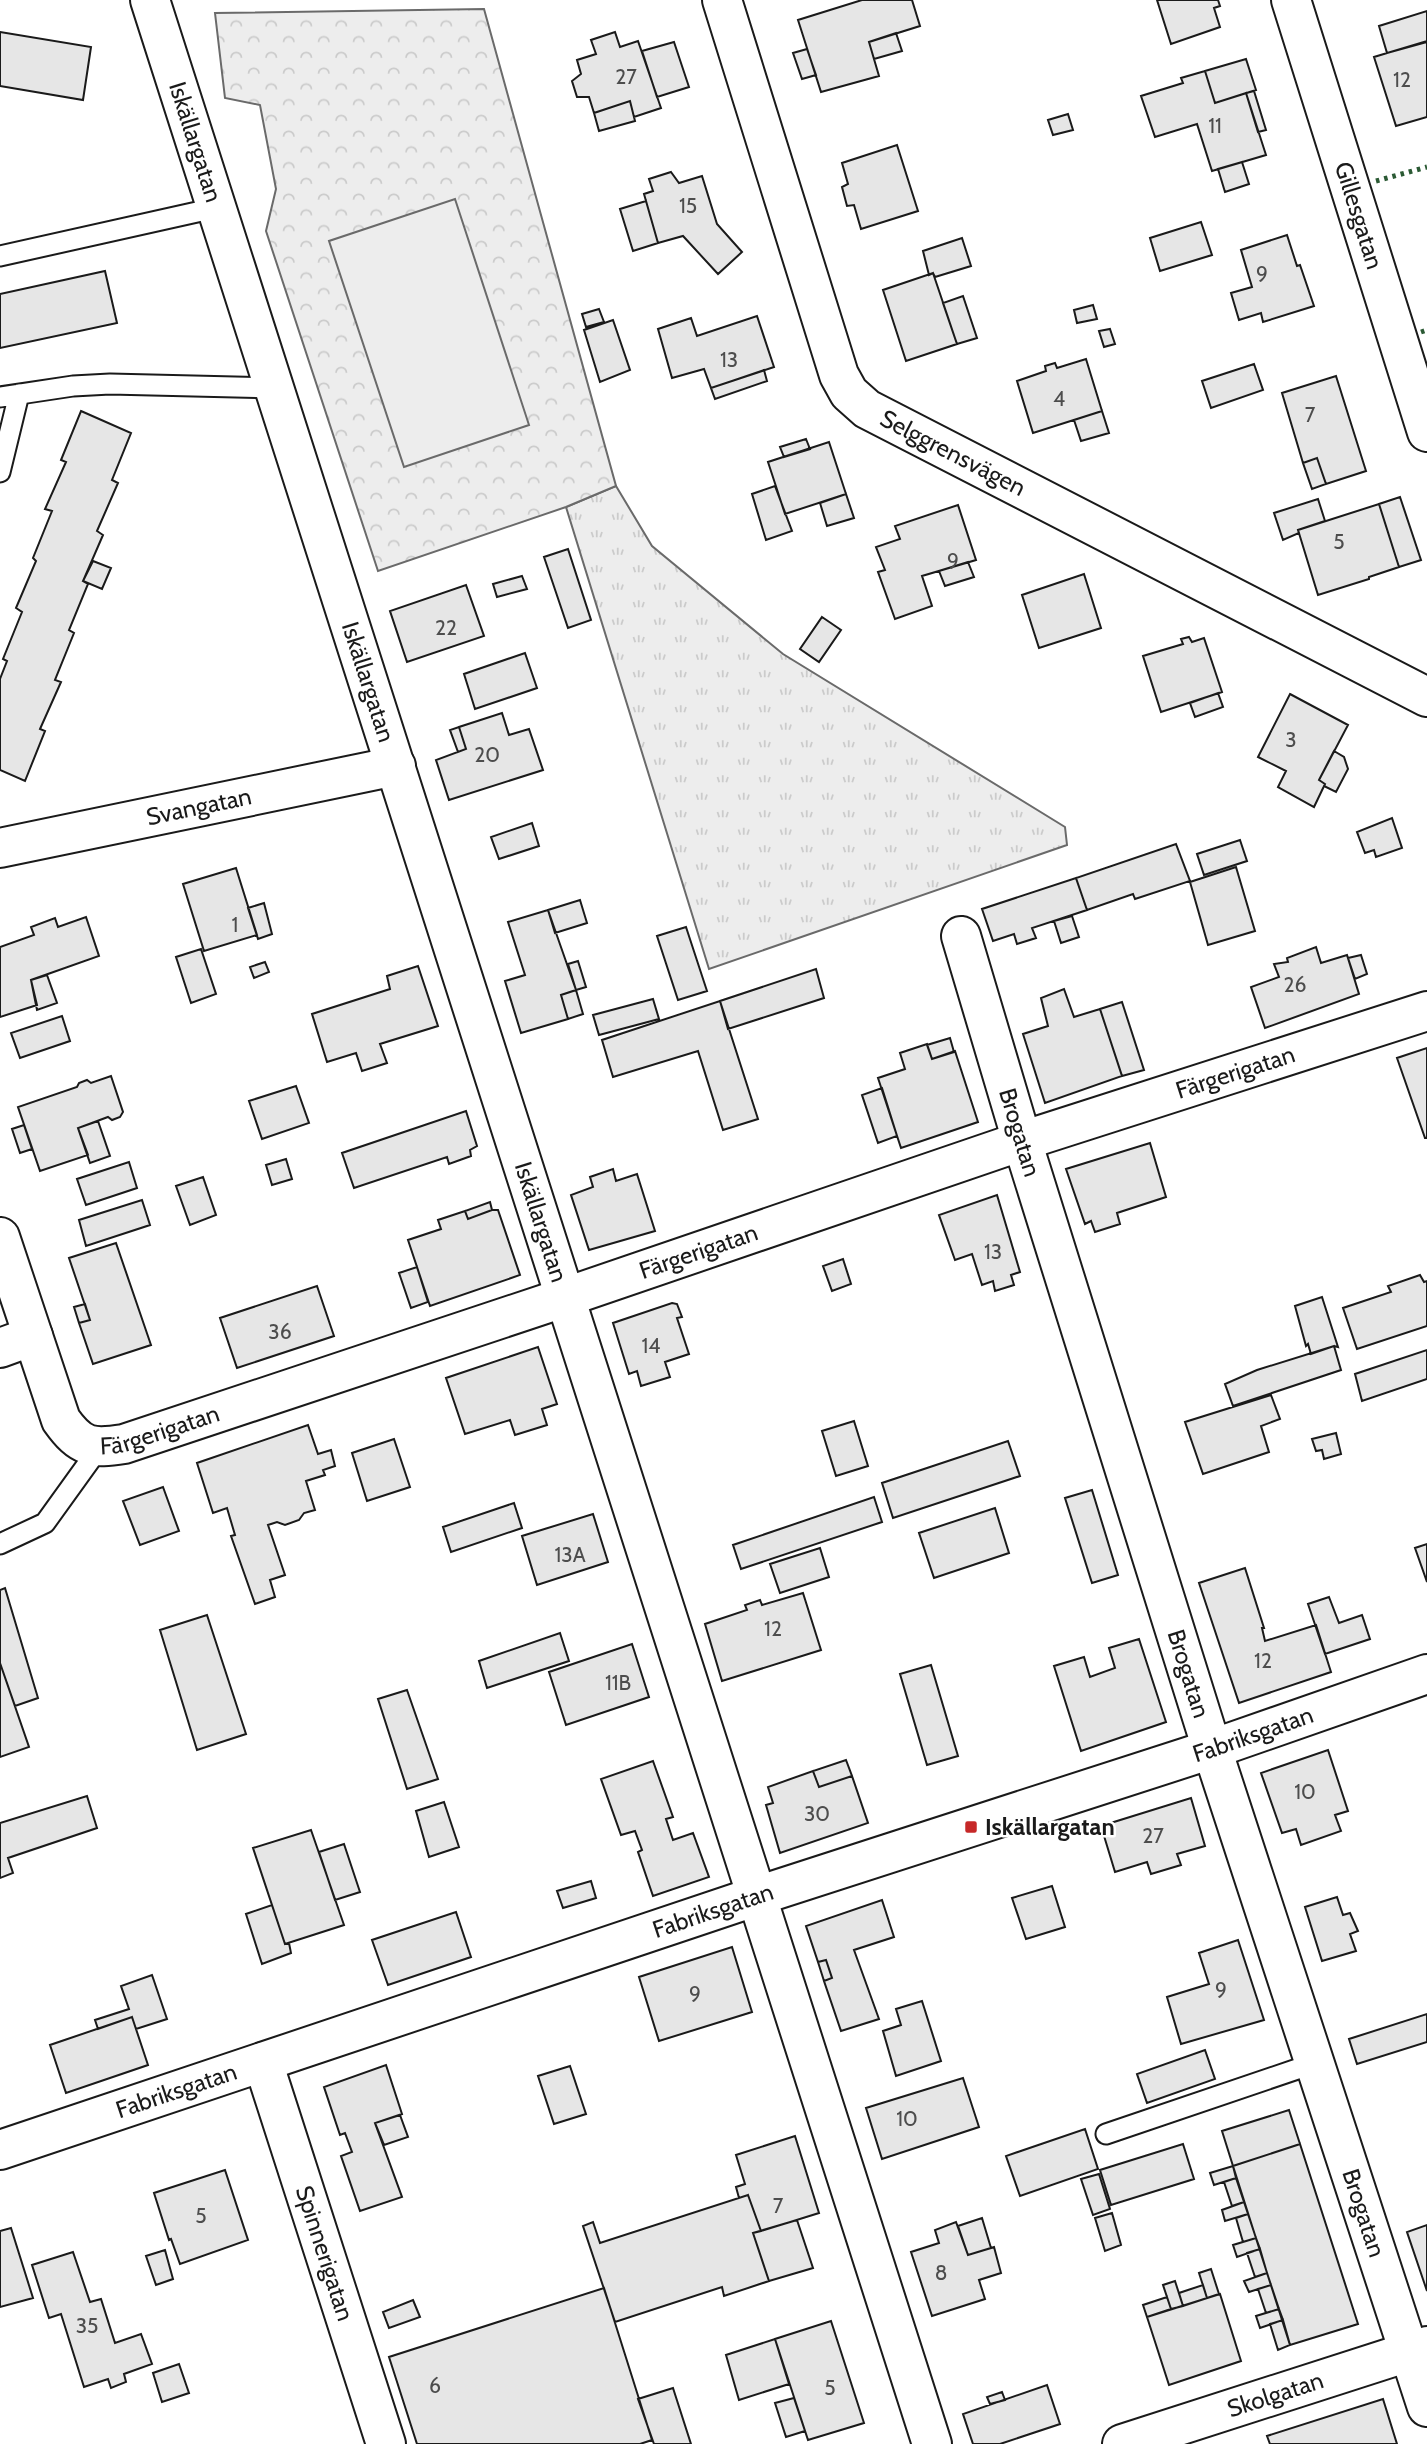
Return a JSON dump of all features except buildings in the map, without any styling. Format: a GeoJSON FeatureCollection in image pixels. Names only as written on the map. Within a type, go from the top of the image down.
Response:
{"type":"FeatureCollection","features":[{"type":"Feature","properties":{"kind":"street","name":"Iskällargatan"},"geometry":{"type":"LineString","coordinates":[[150,0],[932,2444]]}},
{"type":"Feature","properties":{"kind":"street","name":"Selggrensvägen"},"geometry":{"type":"LineString","coordinates":[[722,0],[839,375],[849,393],[867,409],[1427,697]]}},
{"type":"Feature","properties":{"kind":"street","name":"Gillesgatan"},"geometry":{"type":"LineString","coordinates":[[1291,0],[1427,432]]}},
{"type":"Feature","properties":{"kind":"street","name":"Svangatan"},"geometry":{"type":"LineString","coordinates":[[0,848],[396,766]]}},
{"type":"Feature","properties":{"kind":"street","name":"Brogatan"},"geometry":{"type":"LineString","coordinates":[[961,936],[1212,1749],[1315,2063],[1418,2349],[1427,2407]]}},
{"type":"Feature","properties":{"kind":"street","name":"Färgerigatan"},"geometry":{"type":"LineString","coordinates":[[17,1342],[72,1435],[83,1443],[99,1448],[124,1444],[1023,1141],[1427,1011]]}},
{"type":"Feature","properties":{"kind":"street"},"geometry":{"type":"LineString","coordinates":[[0,1237],[17,1342]]}},
{"type":"Feature","properties":{"kind":"street","name":"Fabriksgatan"},"geometry":{"type":"LineString","coordinates":[[0,2150],[757,1896],[1212,1749],[1427,1674]]}},
{"type":"Feature","properties":{"kind":"street","name":"Spinnerigatan"},"geometry":{"type":"LineString","coordinates":[[263,2062],[386,2444]]}},
{"type":"Feature","properties":{"kind":"street","name":"Skolgatan"},"geometry":{"type":"LineString","coordinates":[[1122,2444],[1418,2349]]}},
{"type":"Feature","properties":{"kind":"lane"},"geometry":{"type":"LineString","coordinates":[[0,256],[215,208]]}},
{"type":"Feature","properties":{"kind":"lane"},"geometry":{"type":"LineString","coordinates":[[0,472],[10,396],[73,386],[110,384],[274,388]]}},
{"type":"Feature","properties":{"kind":"lane"},"geometry":{"type":"LineString","coordinates":[[0,1544],[45,1523],[99,1448]]}},
{"type":"Feature","properties":{"kind":"lane"},"geometry":{"type":"LineString","coordinates":[[1106,2134],[1315,2063]]}},
{"type":"Feature","properties":{"kind":"green space"},"geometry":{"type":"Polygon","coordinates":[[[484,9],[616,486],[566,507],[378,571],[266,231],[276,189],[260,105],[225,98],[215,13],[484,9]]]}},
{"type":"Feature","properties":{"kind":"green space"},"geometry":{"type":"Polygon","coordinates":[[[616,486],[652,546],[783,654],[1065,827],[1067,845],[709,969],[566,507],[616,486]]]}},
{"type":"Feature","properties":{"kind":"shaded area"},"geometry":{"type":"Polygon","coordinates":[[[455,199],[529,425],[404,467],[329,241],[455,199]]]}},
{"type":"Feature","properties":{"kind":"hedge"},"geometry":{"type":"LineString","coordinates":[[1376,181],[1427,167]]}},
{"type":"Feature","properties":{"kind":"hedge"},"geometry":{"type":"LineString","coordinates":[[1421,332],[1427,330]]}},
{"type":"Feature","properties":{"kind":"place","name":"Iskällargatan"},"geometry":{"type":"Point","coordinates":[971,1827]}}]}
